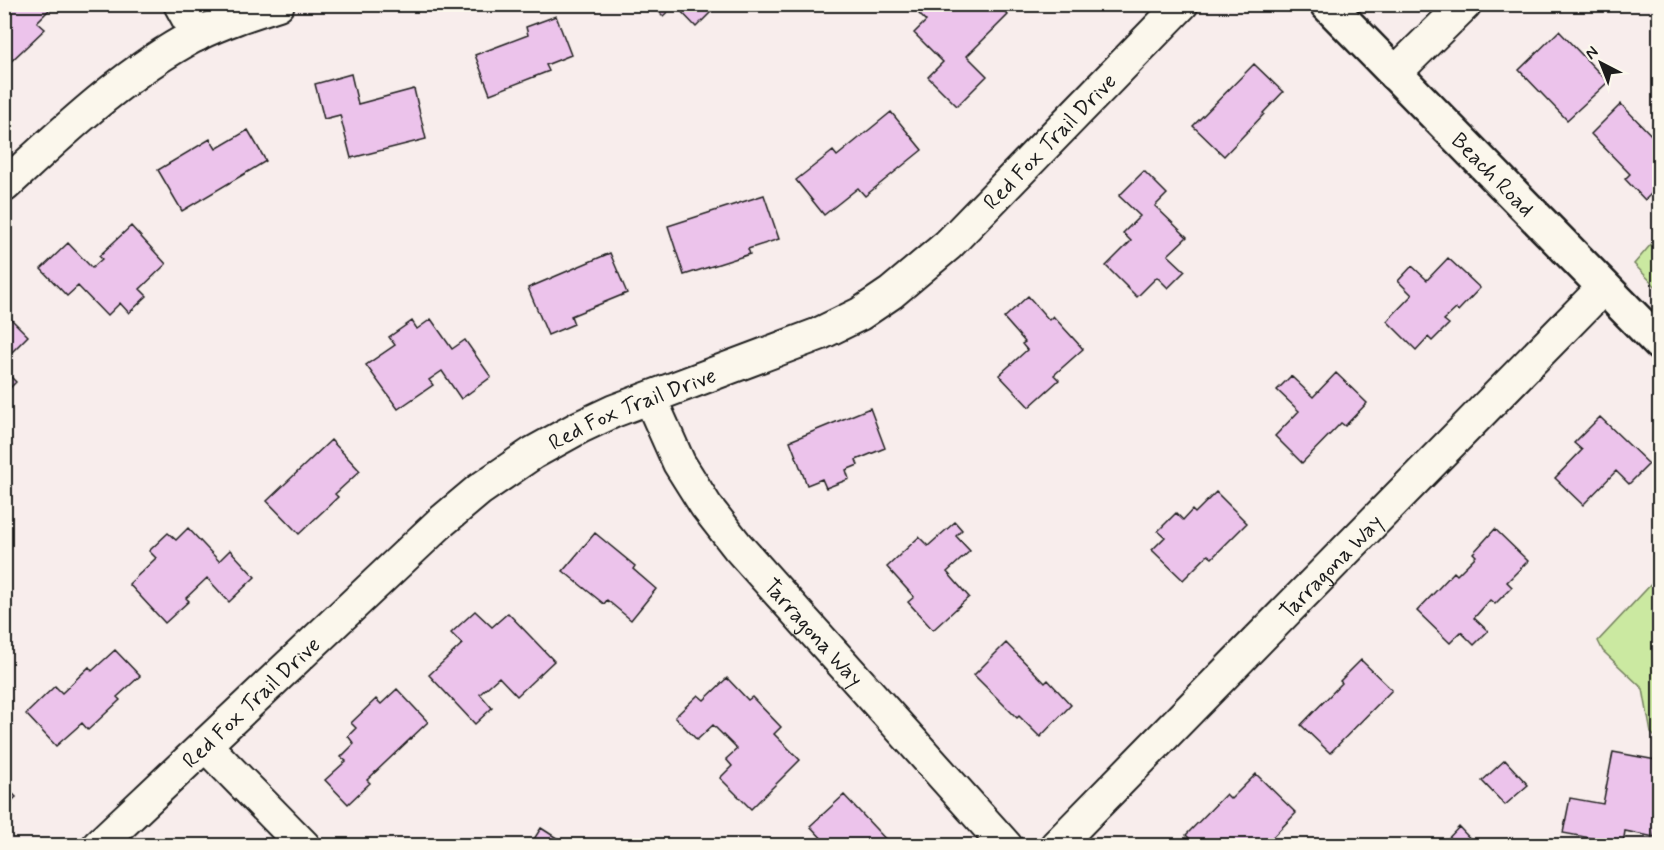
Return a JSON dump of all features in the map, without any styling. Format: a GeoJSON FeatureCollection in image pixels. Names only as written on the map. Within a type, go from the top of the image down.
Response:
{"type":"FeatureCollection","features":[{"type":"Feature","properties":{"kind":"street"},"geometry":{"type":"LineString","coordinates":[[180,4],[197,35]]}},
{"type":"Feature","properties":{"kind":"street"},"geometry":{"type":"LineString","coordinates":[[4,186],[88,110],[165,53],[197,35],[278,4]]}},
{"type":"Feature","properties":{"kind":"street","name":"Red Fox Trail Drive"},"geometry":{"type":"LineString","coordinates":[[98,846],[441,522],[479,490],[533,453],[614,411],[819,334],[860,314],[891,293],[948,245],[1182,4]]}},
{"type":"Feature","properties":{"kind":"street","name":"Beach Road"},"geometry":{"type":"LineString","coordinates":[[1327,4],[1659,344]]}},
{"type":"Feature","properties":{"kind":"street"},"geometry":{"type":"LineString","coordinates":[[1394,74],[1466,4]]}},
{"type":"Feature","properties":{"kind":"street","name":"Tarragona Way"},"geometry":{"type":"LineString","coordinates":[[1056,846],[1604,287]]}},
{"type":"Feature","properties":{"kind":"street","name":"Tarragona Way"},"geometry":{"type":"LineString","coordinates":[[650,398],[679,463],[706,506],[738,547],[1006,846]]}},
{"type":"Feature","properties":{"kind":"street"},"geometry":{"type":"LineString","coordinates":[[205,745],[304,846]]}},
{"type":"Feature","properties":{"kind":"green space"},"geometry":{"type":"Polygon","coordinates":[[[1659,235],[1659,290],[1634,264],[1659,235]]]}},
{"type":"Feature","properties":{"kind":"green space"},"geometry":{"type":"Polygon","coordinates":[[[1659,576],[1659,741],[1651,733],[1643,689],[1603,651],[1598,641],[1659,576]]]}},
{"type":"Feature","properties":{"kind":"building"},"geometry":{"type":"Polygon","coordinates":[[[4,4],[55,4],[37,22],[45,29],[4,68],[4,4]]]}},
{"type":"Feature","properties":{"kind":"building"},"geometry":{"type":"Polygon","coordinates":[[[652,4],[719,4],[696,27],[675,5],[663,16],[652,4]]]}},
{"type":"Feature","properties":{"kind":"building"},"geometry":{"type":"Polygon","coordinates":[[[928,4],[998,4],[1008,15],[967,56],[987,76],[957,106],[928,77],[943,62],[914,33],[926,21],[919,14],[928,4]]]}},
{"type":"Feature","properties":{"kind":"building"},"geometry":{"type":"Polygon","coordinates":[[[556,16],[571,55],[546,65],[549,71],[490,94],[475,55],[528,35],[526,27],[556,16]]]}},
{"type":"Feature","properties":{"kind":"building"},"geometry":{"type":"Polygon","coordinates":[[[1559,31],[1608,82],[1567,120],[1519,70],[1559,31]]]}},
{"type":"Feature","properties":{"kind":"building"},"geometry":{"type":"Polygon","coordinates":[[[1254,64],[1283,92],[1224,156],[1193,126],[1254,64]]]}},
{"type":"Feature","properties":{"kind":"building"},"geometry":{"type":"Polygon","coordinates":[[[351,74],[358,104],[414,89],[426,139],[351,158],[340,115],[324,119],[315,84],[351,74]]]}},
{"type":"Feature","properties":{"kind":"building"},"geometry":{"type":"Polygon","coordinates":[[[1621,104],[1659,143],[1657,145],[1660,148],[1660,185],[1645,200],[1625,179],[1630,174],[1591,134],[1621,104]]]}},
{"type":"Feature","properties":{"kind":"building"},"geometry":{"type":"Polygon","coordinates":[[[891,112],[922,150],[865,196],[858,188],[824,215],[796,180],[833,151],[837,156],[891,112]]]}},
{"type":"Feature","properties":{"kind":"building"},"geometry":{"type":"Polygon","coordinates":[[[248,130],[266,161],[182,211],[158,170],[210,139],[216,149],[248,130]]]}},
{"type":"Feature","properties":{"kind":"building"},"geometry":{"type":"Polygon","coordinates":[[[1144,171],[1167,194],[1155,206],[1187,237],[1168,255],[1185,271],[1168,288],[1157,277],[1137,297],[1106,266],[1131,241],[1123,233],[1140,216],[1119,196],[1144,171]]]}},
{"type":"Feature","properties":{"kind":"building"},"geometry":{"type":"Polygon","coordinates":[[[764,195],[779,239],[748,249],[750,254],[684,275],[668,226],[764,195]]]}},
{"type":"Feature","properties":{"kind":"building"},"geometry":{"type":"Polygon","coordinates":[[[131,226],[166,264],[140,289],[147,296],[129,313],[120,303],[107,316],[78,286],[67,296],[41,269],[68,243],[92,268],[102,259],[99,256],[131,226]]]}},
{"type":"Feature","properties":{"kind":"building"},"geometry":{"type":"Polygon","coordinates":[[[610,253],[627,293],[571,316],[574,324],[548,335],[528,288],[610,253]]]}},
{"type":"Feature","properties":{"kind":"building"},"geometry":{"type":"Polygon","coordinates":[[[1448,258],[1480,288],[1458,311],[1456,309],[1444,320],[1449,324],[1432,341],[1428,337],[1416,350],[1387,321],[1412,295],[1398,281],[1412,266],[1427,280],[1448,258]]]}},
{"type":"Feature","properties":{"kind":"building"},"geometry":{"type":"Polygon","coordinates":[[[1028,296],[1049,320],[1053,316],[1083,349],[1054,375],[1059,380],[1029,407],[999,375],[1027,350],[1022,344],[1025,342],[1004,318],[1028,296]]]}},
{"type":"Feature","properties":{"kind":"building"},"geometry":{"type":"Polygon","coordinates":[[[4,312],[28,336],[6,358],[10,362],[4,367],[4,312]]]}},
{"type":"Feature","properties":{"kind":"building"},"geometry":{"type":"Polygon","coordinates":[[[431,319],[452,349],[465,340],[491,377],[461,399],[442,371],[429,380],[433,385],[398,409],[366,365],[395,345],[389,337],[412,321],[417,329],[431,319]]]}},
{"type":"Feature","properties":{"kind":"building"},"geometry":{"type":"Polygon","coordinates":[[[4,370],[16,382],[4,394],[4,370]]]}},
{"type":"Feature","properties":{"kind":"building"},"geometry":{"type":"Polygon","coordinates":[[[1336,373],[1367,403],[1345,426],[1341,423],[1302,463],[1275,436],[1299,411],[1277,390],[1291,376],[1313,397],[1336,373]]]}},
{"type":"Feature","properties":{"kind":"building"},"geometry":{"type":"Polygon","coordinates":[[[870,408],[885,448],[856,460],[858,465],[846,470],[849,479],[826,488],[822,479],[807,485],[790,441],[870,408]]]}},
{"type":"Feature","properties":{"kind":"building"},"geometry":{"type":"Polygon","coordinates":[[[1600,417],[1649,464],[1629,484],[1616,471],[1583,505],[1555,478],[1582,450],[1574,443],[1600,417]]]}},
{"type":"Feature","properties":{"kind":"building"},"geometry":{"type":"Polygon","coordinates":[[[331,440],[360,471],[335,494],[338,497],[299,534],[267,501],[331,440]]]}},
{"type":"Feature","properties":{"kind":"building"},"geometry":{"type":"Polygon","coordinates":[[[1216,492],[1247,523],[1212,558],[1208,555],[1183,580],[1152,550],[1165,537],[1158,531],[1176,513],[1183,520],[1192,510],[1195,513],[1216,492]]]}},
{"type":"Feature","properties":{"kind":"building"},"geometry":{"type":"Polygon","coordinates":[[[955,522],[962,530],[956,536],[970,551],[947,572],[969,597],[933,630],[908,602],[914,597],[887,567],[919,537],[928,546],[955,522]]]}},
{"type":"Feature","properties":{"kind":"building"},"geometry":{"type":"Polygon","coordinates":[[[188,528],[219,561],[230,550],[255,577],[229,602],[207,578],[186,598],[189,601],[165,623],[129,584],[156,558],[149,551],[168,533],[176,540],[188,528]]]}},
{"type":"Feature","properties":{"kind":"building"},"geometry":{"type":"Polygon","coordinates":[[[1495,529],[1528,561],[1507,582],[1512,587],[1495,604],[1490,600],[1474,618],[1488,631],[1474,645],[1461,632],[1450,643],[1417,611],[1454,572],[1457,575],[1476,556],[1473,553],[1495,529]]]}},
{"type":"Feature","properties":{"kind":"building"},"geometry":{"type":"Polygon","coordinates":[[[595,533],[635,566],[633,569],[656,589],[631,620],[607,600],[604,604],[563,571],[595,533]]]}},
{"type":"Feature","properties":{"kind":"building"},"geometry":{"type":"Polygon","coordinates":[[[475,611],[492,627],[508,613],[554,661],[517,696],[499,677],[480,694],[492,708],[475,724],[429,675],[462,644],[451,633],[475,611]]]}},
{"type":"Feature","properties":{"kind":"building"},"geometry":{"type":"Polygon","coordinates":[[[1006,643],[1045,683],[1048,680],[1071,705],[1040,737],[1019,716],[1017,718],[974,675],[1006,643]]]}},
{"type":"Feature","properties":{"kind":"building"},"geometry":{"type":"Polygon","coordinates":[[[115,650],[140,676],[117,697],[120,700],[88,730],[82,723],[56,746],[26,714],[55,686],[62,693],[89,667],[92,671],[115,650]]]}},
{"type":"Feature","properties":{"kind":"building"},"geometry":{"type":"Polygon","coordinates":[[[1361,660],[1392,690],[1330,753],[1301,725],[1361,660]]]}},
{"type":"Feature","properties":{"kind":"building"},"geometry":{"type":"Polygon","coordinates":[[[727,678],[748,700],[752,697],[781,727],[774,734],[800,760],[751,809],[720,778],[732,766],[726,759],[737,749],[713,725],[697,740],[675,717],[698,695],[704,700],[727,678]]]}},
{"type":"Feature","properties":{"kind":"building"},"geometry":{"type":"Polygon","coordinates":[[[397,689],[428,722],[367,780],[370,783],[348,804],[325,780],[346,761],[341,757],[354,744],[348,736],[356,728],[351,723],[376,699],[381,704],[397,689]]]}},
{"type":"Feature","properties":{"kind":"building"},"geometry":{"type":"Polygon","coordinates":[[[1613,752],[1656,760],[1660,765],[1660,806],[1654,837],[1625,831],[1623,844],[1563,833],[1570,798],[1603,804],[1613,752]]]}},
{"type":"Feature","properties":{"kind":"building"},"geometry":{"type":"Polygon","coordinates":[[[1505,760],[1528,785],[1505,805],[1482,781],[1505,760]]]}},
{"type":"Feature","properties":{"kind":"building"},"geometry":{"type":"Polygon","coordinates":[[[1256,774],[1296,813],[1264,846],[1197,846],[1186,835],[1226,794],[1231,799],[1256,774]]]}},
{"type":"Feature","properties":{"kind":"building"},"geometry":{"type":"Polygon","coordinates":[[[4,785],[16,797],[4,808],[4,785]]]}},
{"type":"Feature","properties":{"kind":"building"},"geometry":{"type":"Polygon","coordinates":[[[844,795],[892,846],[829,846],[810,826],[844,795]]]}},
{"type":"Feature","properties":{"kind":"building"},"geometry":{"type":"Polygon","coordinates":[[[1459,827],[1476,845],[1481,840],[1485,846],[1441,846],[1459,827]]]}},
{"type":"Feature","properties":{"kind":"building"},"geometry":{"type":"Polygon","coordinates":[[[541,828],[563,842],[560,846],[543,846],[534,839],[541,828]]]}}]}
